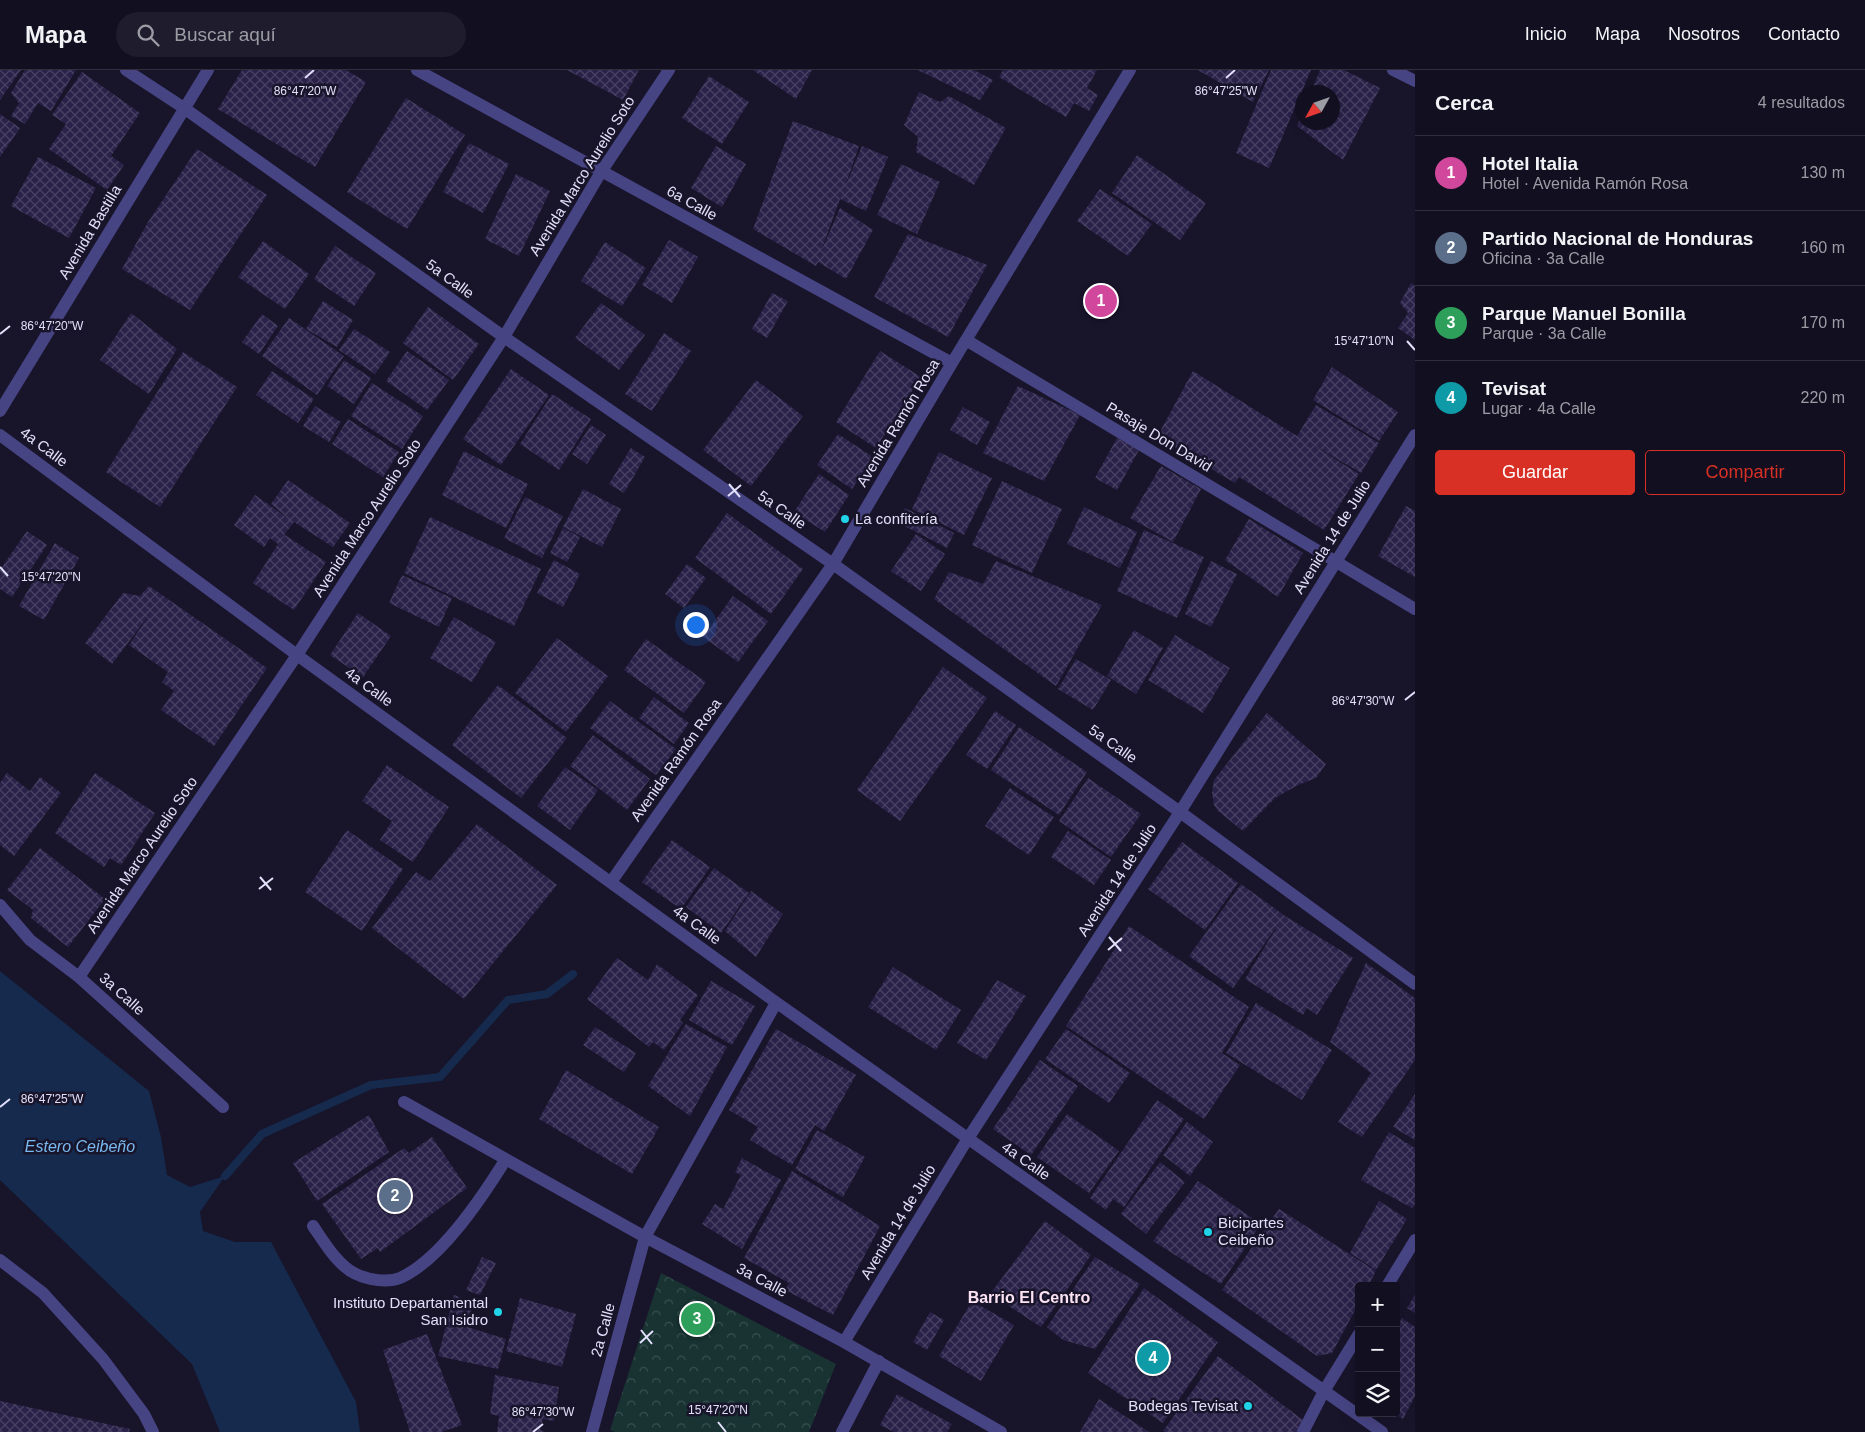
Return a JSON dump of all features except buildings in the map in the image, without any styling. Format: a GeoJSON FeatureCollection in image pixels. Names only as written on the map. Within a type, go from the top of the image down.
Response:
{"type":"FeatureCollection","features":[{"type":"Feature","properties":{"kind":"street","name":"5a Calle"},"geometry":{"type":"LineString","coordinates":[[126,70],[184,108],[504,337],[833,564],[1180,812],[1415,984]]}},
{"type":"Feature","properties":{"kind":"street","name":"Avenida Bastilla"},"geometry":{"type":"LineString","coordinates":[[0,411],[208,70]]}},
{"type":"Feature","properties":{"kind":"street","name":"6a Calle"},"geometry":{"type":"LineString","coordinates":[[417,70],[952,363]]}},
{"type":"Feature","properties":{"kind":"street","name":"Avenida Marco Aurelio Soto"},"geometry":{"type":"LineString","coordinates":[[80,976],[297,655],[504,337],[601,172],[668,70]]}},
{"type":"Feature","properties":{"kind":"street","name":"Avenida Ramón Rosa"},"geometry":{"type":"LineString","coordinates":[[611,882],[833,564],[952,363],[1130,70]]}},
{"type":"Feature","properties":{"kind":"street"},"geometry":{"type":"LineString","coordinates":[[1394,70],[1415,81]]}},
{"type":"Feature","properties":{"kind":"street","name":"Pasaje Don David"},"geometry":{"type":"LineString","coordinates":[[966,340],[1336,562]]}},
{"type":"Feature","properties":{"kind":"street","name":"4a Calle"},"geometry":{"type":"LineString","coordinates":[[0,435],[297,655],[776,1003],[1382,1432]]}},
{"type":"Feature","properties":{"kind":"street","name":"Avenida 14 de Julio"},"geometry":{"type":"LineString","coordinates":[[844,1342],[967,1140],[1180,812],[1415,435]]}},
{"type":"Feature","properties":{"kind":"street"},"geometry":{"type":"LineString","coordinates":[[1336,562],[1415,609]]}},
{"type":"Feature","properties":{"kind":"street","name":"3a Calle"},"geometry":{"type":"LineString","coordinates":[[0,905],[30,940],[80,976],[223,1107]]}},
{"type":"Feature","properties":{"kind":"street","name":"2a Calle"},"geometry":{"type":"LineString","coordinates":[[592,1432],[646,1237],[776,1003]]}},
{"type":"Feature","properties":{"kind":"street","name":"3a Calle"},"geometry":{"type":"LineString","coordinates":[[404,1102],[646,1237],[879,1361],[1002,1432]]}},
{"type":"Feature","properties":{"kind":"street"},"geometry":{"type":"LineString","coordinates":[[313,1226],[335,1257],[355,1274],[379,1281],[399,1278],[423,1264],[448,1240],[506,1159]]}},
{"type":"Feature","properties":{"kind":"street"},"geometry":{"type":"LineString","coordinates":[[1390,1282],[1415,1240]]}},
{"type":"Feature","properties":{"kind":"street"},"geometry":{"type":"LineString","coordinates":[[0,1260],[43,1293],[103,1359],[144,1414],[153,1432]]}},
{"type":"Feature","properties":{"kind":"street"},"geometry":{"type":"LineString","coordinates":[[1303,1432],[1324,1391],[1355,1341]]}},
{"type":"Feature","properties":{"kind":"street"},"geometry":{"type":"LineString","coordinates":[[842,1432],[879,1361]]}},
{"type":"Feature","properties":{"kind":"green space"},"geometry":{"type":"Polygon","coordinates":[[[661,1273],[836,1364],[809,1432],[615,1432],[610,1430],[661,1273]]]}},
{"type":"Feature","properties":{"kind":"water","name":"Estero Ceibeño"},"geometry":{"type":"Polygon","coordinates":[[[0,971],[149,1091],[161,1137],[167,1175],[190,1187],[225,1176],[200,1212],[203,1231],[235,1242],[271,1242],[356,1402],[360,1432],[220,1432],[192,1364],[0,1180],[0,971]]]}},
{"type":"Feature","properties":{"kind":"waterway"},"geometry":{"type":"LineString","coordinates":[[225,1176],[262,1134],[371,1085],[440,1077],[508,1000],[547,994],[573,974]]}},
{"type":"Feature","properties":{"kind":"place","name":"Hotel Italia"},"geometry":{"type":"Point","coordinates":[1101,301]}},
{"type":"Feature","properties":{"kind":"place","name":"La confitería"},"geometry":{"type":"Point","coordinates":[845,519]}},
{"type":"Feature","properties":{"kind":"place","name":"Partido Nacional de Honduras"},"geometry":{"type":"Point","coordinates":[395,1196]}},
{"type":"Feature","properties":{"kind":"place","name":"Bicipartes Ceibeño"},"geometry":{"type":"Point","coordinates":[1208,1232]}},
{"type":"Feature","properties":{"kind":"place","name":"Instituto Departamental San Isidro"},"geometry":{"type":"Point","coordinates":[498,1312]}},
{"type":"Feature","properties":{"kind":"place","name":"Parque Manuel Bonilla"},"geometry":{"type":"Point","coordinates":[697,1319]}},
{"type":"Feature","properties":{"kind":"place","name":"Tevisat"},"geometry":{"type":"Point","coordinates":[1153,1358]}},
{"type":"Feature","properties":{"kind":"place","name":"Bodegas Tevisat"},"geometry":{"type":"Point","coordinates":[1248,1406]}},
{"type":"Feature","properties":{"kind":"district","name":"Barrio El Centro"},"geometry":{"type":"Point","coordinates":[1029,1297]}}]}
